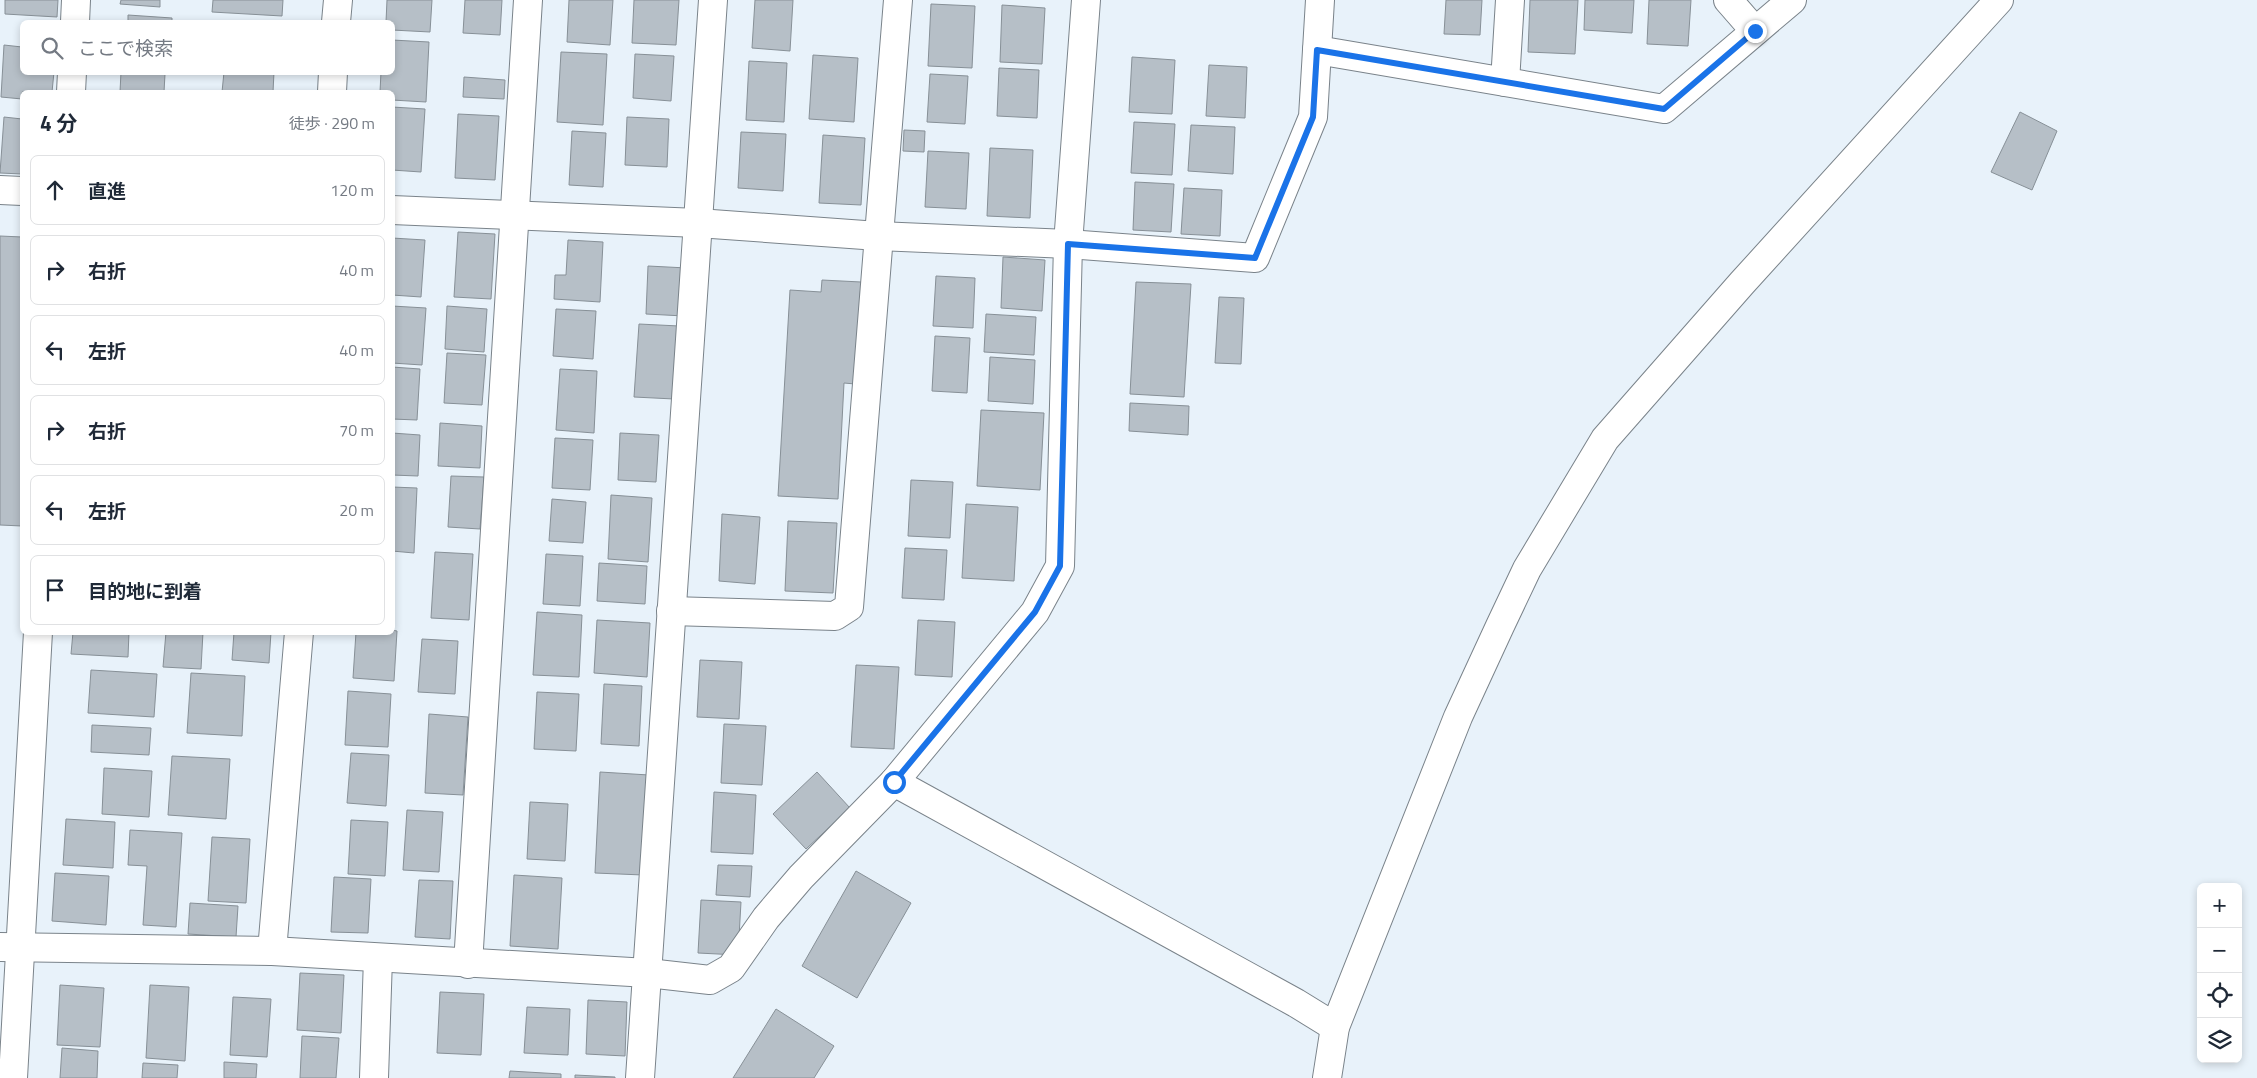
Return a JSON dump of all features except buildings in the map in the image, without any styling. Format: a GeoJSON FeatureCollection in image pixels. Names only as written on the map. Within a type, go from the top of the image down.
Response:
{"type":"FeatureCollection","features":[{"type":"Feature","properties":{"kind":"street"},"geometry":{"type":"LineString","coordinates":[[75,20],[76,0]]}},
{"type":"Feature","properties":{"kind":"street"},"geometry":{"type":"LineString","coordinates":[[336,20],[338,0]]}},
{"type":"Feature","properties":{"kind":"street"},"geometry":{"type":"LineString","coordinates":[[468,964],[528,0]]}},
{"type":"Feature","properties":{"kind":"street"},"geometry":{"type":"LineString","coordinates":[[640,1078],[713,0]]}},
{"type":"Feature","properties":{"kind":"street"},"geometry":{"type":"LineString","coordinates":[[671,611],[835,616],[849,607],[898,0]]}},
{"type":"Feature","properties":{"kind":"street"},"geometry":{"type":"LineString","coordinates":[[10,948],[272,951],[468,964],[648,973],[710,980],[731,968],[766,918],[801,878],[894,782],[1035,612],[1060,566],[1068,244],[1086,0]]}},
{"type":"Feature","properties":{"kind":"street"},"geometry":{"type":"LineString","coordinates":[[395,210],[698,223],[878,236],[1068,244],[1255,258],[1313,117],[1320,0]]}},
{"type":"Feature","properties":{"kind":"street"},"geometry":{"type":"LineString","coordinates":[[1505,82],[1510,0]]}},
{"type":"Feature","properties":{"kind":"street"},"geometry":{"type":"LineString","coordinates":[[1728,0],[1755,31]]}},
{"type":"Feature","properties":{"kind":"street"},"geometry":{"type":"LineString","coordinates":[[1317,50],[1664,109],[1792,0]]}},
{"type":"Feature","properties":{"kind":"street"},"geometry":{"type":"LineString","coordinates":[[1327,1078],[1335,1027],[1458,717],[1527,568],[1605,439],[1742,283],[1998,0]]}},
{"type":"Feature","properties":{"kind":"street"},"geometry":{"type":"LineString","coordinates":[[70,90],[72,75]]}},
{"type":"Feature","properties":{"kind":"street"},"geometry":{"type":"LineString","coordinates":[[332,90],[333,75]]}},
{"type":"Feature","properties":{"kind":"street"},"geometry":{"type":"LineString","coordinates":[[0,190],[20,191]]}},
{"type":"Feature","properties":{"kind":"street"},"geometry":{"type":"LineString","coordinates":[[14,1078],[10,948],[38,635]]}},
{"type":"Feature","properties":{"kind":"street"},"geometry":{"type":"LineString","coordinates":[[272,951],[299,635]]}},
{"type":"Feature","properties":{"kind":"street"},"geometry":{"type":"LineString","coordinates":[[894,782],[1296,1003],[1335,1027]]}},
{"type":"Feature","properties":{"kind":"street"},"geometry":{"type":"LineString","coordinates":[[374,1078],[378,958]]}},
{"type":"Feature","properties":{"kind":"route"},"geometry":{"type":"LineString","coordinates":[[894,782],[1035,612],[1060,566],[1068,244],[1255,258],[1313,117],[1317,50],[1664,109],[1755,31]]}}]}
